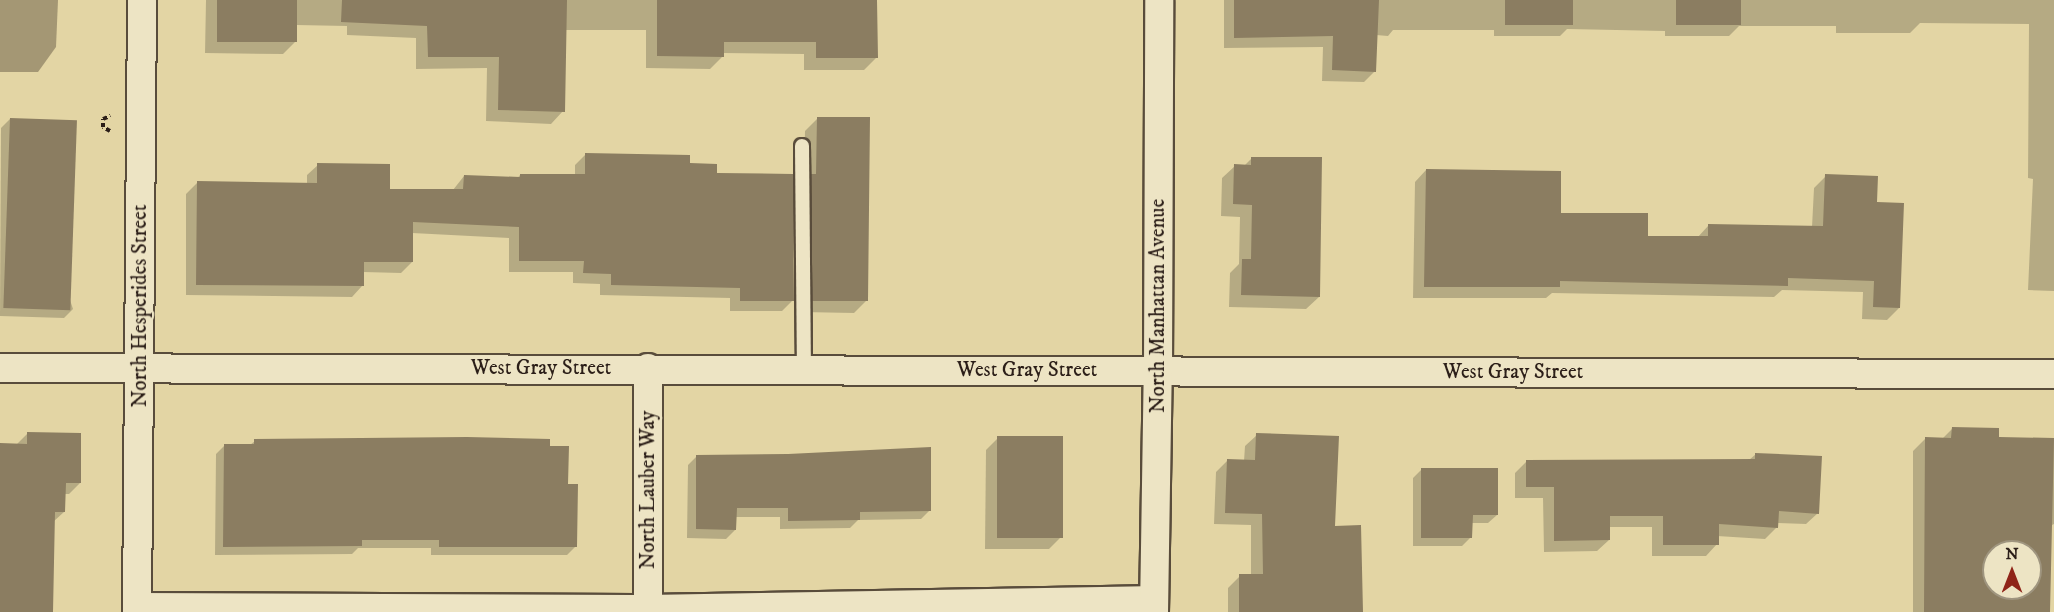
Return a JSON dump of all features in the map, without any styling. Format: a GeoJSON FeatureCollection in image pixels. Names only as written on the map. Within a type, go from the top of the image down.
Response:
{"type":"FeatureCollection","features":[{"type":"Feature","properties":{"kind":"street","name":"North Hesperides Street"},"geometry":{"type":"LineString","coordinates":[[137,610],[142,0]]}},
{"type":"Feature","properties":{"kind":"street","name":"North Manhattan Avenue"},"geometry":{"type":"LineString","coordinates":[[1154,606],[1158,370],[1159,0]]}},
{"type":"Feature","properties":{"kind":"street","name":"West Gray Street"},"geometry":{"type":"LineString","coordinates":[[0,368],[804,368],[2054,374]]}},
{"type":"Feature","properties":{"kind":"street","name":"North Lauber Way"},"geometry":{"type":"LineString","coordinates":[[648,368],[648,610]]}},
{"type":"Feature","properties":{"kind":"street"},"geometry":{"type":"LineString","coordinates":[[137,610],[648,610],[1154,606]]}},
{"type":"Feature","properties":{"kind":"lane"},"geometry":{"type":"LineString","coordinates":[[802,146],[804,368]]}},
{"type":"Feature","properties":{"kind":"shaded area"},"geometry":{"type":"Polygon","coordinates":[[[0,0],[58,0],[56,47],[38,72],[0,72],[0,0]]]}},
{"type":"Feature","properties":{"kind":"building"},"geometry":{"type":"Polygon","coordinates":[[[217,0],[297,0],[297,42],[217,42],[217,0]]]}},
{"type":"Feature","properties":{"kind":"building"},"geometry":{"type":"Polygon","coordinates":[[[342,0],[567,0],[565,112],[498,110],[499,57],[428,57],[427,26],[341,22],[342,0]]]}},
{"type":"Feature","properties":{"kind":"building"},"geometry":{"type":"Polygon","coordinates":[[[657,0],[877,0],[878,58],[816,58],[816,42],[724,42],[724,57],[657,56],[657,0]]]}},
{"type":"Feature","properties":{"kind":"building"},"geometry":{"type":"Polygon","coordinates":[[[1234,0],[1379,0],[1376,72],[1332,70],[1333,36],[1234,38],[1234,0]]]}},
{"type":"Feature","properties":{"kind":"building"},"geometry":{"type":"Polygon","coordinates":[[[1505,0],[1573,0],[1573,25],[1505,25],[1505,0]]]}},
{"type":"Feature","properties":{"kind":"building"},"geometry":{"type":"Polygon","coordinates":[[[1676,0],[1741,0],[1741,25],[1676,25],[1676,0]]]}},
{"type":"Feature","properties":{"kind":"building"},"geometry":{"type":"Polygon","coordinates":[[[817,117],[870,117],[868,301],[812,301],[811,174],[816,174],[817,117]]]}},
{"type":"Feature","properties":{"kind":"building"},"geometry":{"type":"Polygon","coordinates":[[[10,118],[77,120],[70,310],[3,308],[10,118]]]}},
{"type":"Feature","properties":{"kind":"building"},"geometry":{"type":"Polygon","coordinates":[[[585,153],[690,155],[690,163],[717,164],[717,173],[793,174],[794,301],[740,301],[740,288],[611,285],[611,274],[583,273],[584,261],[519,261],[519,227],[413,222],[413,262],[364,262],[364,286],[196,285],[197,181],[317,183],[317,163],[390,164],[390,189],[463,189],[464,175],[520,177],[520,174],[585,174],[585,153]]]}},
{"type":"Feature","properties":{"kind":"building"},"geometry":{"type":"Polygon","coordinates":[[[1251,157],[1322,157],[1320,297],[1241,295],[1242,259],[1251,259],[1252,205],[1233,204],[1234,164],[1251,165],[1251,157]]]}},
{"type":"Feature","properties":{"kind":"building"},"geometry":{"type":"Polygon","coordinates":[[[1426,169],[1561,171],[1561,213],[1648,213],[1648,236],[1708,236],[1708,224],[1823,226],[1825,174],[1878,176],[1877,202],[1904,203],[1900,308],[1873,307],[1874,281],[1788,278],[1788,286],[1560,281],[1560,287],[1424,287],[1426,169]]]}},
{"type":"Feature","properties":{"kind":"building"},"geometry":{"type":"Polygon","coordinates":[[[1952,427],[1999,428],[1999,437],[2054,438],[2050,612],[1924,612],[1925,437],[1951,438],[1952,427]]]}},
{"type":"Feature","properties":{"kind":"building"},"geometry":{"type":"Polygon","coordinates":[[[27,432],[81,433],[81,483],[66,483],[65,512],[55,512],[53,612],[0,612],[0,443],[27,444],[27,432]]]}},
{"type":"Feature","properties":{"kind":"building"},"geometry":{"type":"Polygon","coordinates":[[[1256,433],[1339,436],[1335,526],[1361,525],[1363,612],[1239,612],[1239,574],[1263,574],[1262,514],[1225,513],[1227,459],[1255,460],[1256,433]]]}},
{"type":"Feature","properties":{"kind":"building"},"geometry":{"type":"Polygon","coordinates":[[[997,436],[1063,436],[1063,538],[997,538],[997,436]]]}},
{"type":"Feature","properties":{"kind":"building"},"geometry":{"type":"Polygon","coordinates":[[[467,437],[550,439],[550,446],[569,446],[568,484],[578,484],[577,547],[439,547],[439,540],[362,540],[362,546],[223,547],[224,444],[254,444],[254,439],[467,437]]]}},
{"type":"Feature","properties":{"kind":"building"},"geometry":{"type":"Polygon","coordinates":[[[931,447],[931,511],[860,512],[860,520],[788,521],[788,508],[737,508],[736,530],[696,529],[696,455],[788,454],[931,447]]]}},
{"type":"Feature","properties":{"kind":"building"},"geometry":{"type":"Polygon","coordinates":[[[1755,453],[1822,456],[1819,514],[1779,511],[1778,528],[1719,524],[1719,545],[1663,545],[1663,516],[1610,516],[1610,540],[1554,541],[1554,487],[1526,487],[1526,460],[1755,459],[1755,453]]]}},
{"type":"Feature","properties":{"kind":"building"},"geometry":{"type":"Polygon","coordinates":[[[1421,468],[1498,468],[1498,515],[1473,515],[1472,538],[1421,538],[1421,468]]]}}]}
